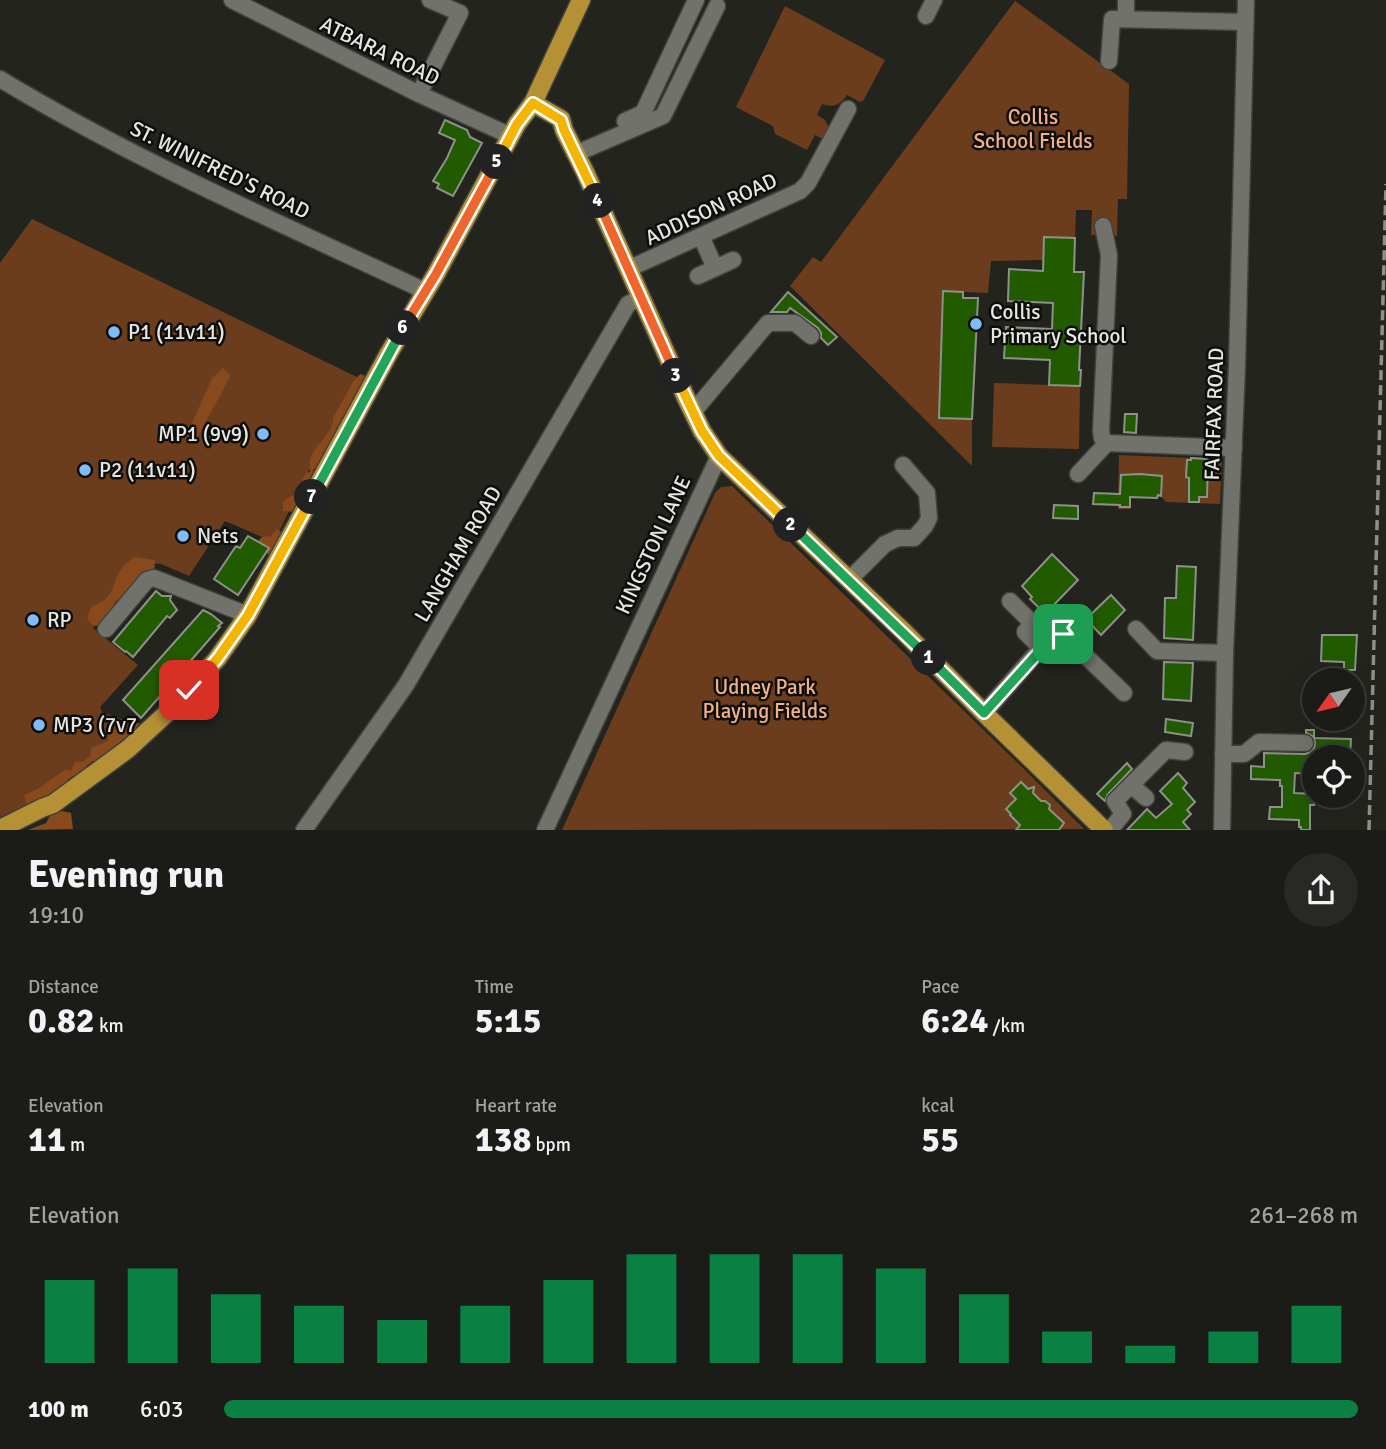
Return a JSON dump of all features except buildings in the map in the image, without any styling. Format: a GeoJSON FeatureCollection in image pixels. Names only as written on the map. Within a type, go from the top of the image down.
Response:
{"type":"FeatureCollection","features":[{"type":"Feature","properties":{"kind":"main road"},"geometry":{"type":"LineString","coordinates":[[0,829],[53,804],[146,734],[217,659],[248,615],[389,353],[517,124],[533,103],[581,0]]}},
{"type":"Feature","properties":{"kind":"main road"},"geometry":{"type":"LineString","coordinates":[[533,103],[561,120],[693,412],[719,456],[904,632],[1104,830]]}},
{"type":"Feature","properties":{"kind":"street","name":"ATBARA ROAD"},"geometry":{"type":"LineString","coordinates":[[232,0],[419,94],[511,136]]}},
{"type":"Feature","properties":{"kind":"street"},"geometry":{"type":"LineString","coordinates":[[419,94],[460,13],[430,0]]}},
{"type":"Feature","properties":{"kind":"street"},"geometry":{"type":"LineString","coordinates":[[573,150],[643,113],[696,0]]}},
{"type":"Feature","properties":{"kind":"street"},"geometry":{"type":"LineString","coordinates":[[926,16],[934,0]]}},
{"type":"Feature","properties":{"kind":"street","name":"FAIRFAX ROAD"},"geometry":{"type":"LineString","coordinates":[[1222,830],[1225,653],[1234,448],[1246,0]]}},
{"type":"Feature","properties":{"kind":"street"},"geometry":{"type":"LineString","coordinates":[[1109,61],[1126,1]]}},
{"type":"Feature","properties":{"kind":"street"},"geometry":{"type":"LineString","coordinates":[[573,150],[663,116],[717,6]]}},
{"type":"Feature","properties":{"kind":"street"},"geometry":{"type":"LineString","coordinates":[[1119,19],[1245,22]]}},
{"type":"Feature","properties":{"kind":"street","name":"ST. WINIFRED'S ROAD"},"geometry":{"type":"LineString","coordinates":[[0,79],[164,169],[425,291]]}},
{"type":"Feature","properties":{"kind":"street","name":"ADDISON ROAD"},"geometry":{"type":"LineString","coordinates":[[628,269],[800,191],[808,183],[848,109]]}},
{"type":"Feature","properties":{"kind":"street"},"geometry":{"type":"LineString","coordinates":[[1103,226],[1109,255],[1102,438],[1107,443],[1234,448]]}},
{"type":"Feature","properties":{"kind":"street"},"geometry":{"type":"LineString","coordinates":[[701,236],[715,268]]}},
{"type":"Feature","properties":{"kind":"street"},"geometry":{"type":"LineString","coordinates":[[698,276],[733,260]]}},
{"type":"Feature","properties":{"kind":"street","name":"LANGHAM ROAD"},"geometry":{"type":"LineString","coordinates":[[304,830],[406,685],[628,304],[641,297]]}},
{"type":"Feature","properties":{"kind":"street"},"geometry":{"type":"LineString","coordinates":[[693,412],[768,323],[795,323],[811,337]]}},
{"type":"Feature","properties":{"kind":"street"},"geometry":{"type":"LineString","coordinates":[[1078,474],[1107,443]]}},
{"type":"Feature","properties":{"kind":"street","name":"KINGSTON LANE"},"geometry":{"type":"LineString","coordinates":[[545,830],[719,456]]}},
{"type":"Feature","properties":{"kind":"street"},"geometry":{"type":"LineString","coordinates":[[849,580],[885,544],[898,538],[914,538],[925,526],[929,517],[927,493],[903,465]]}},
{"type":"Feature","properties":{"kind":"street"},"geometry":{"type":"LineString","coordinates":[[106,629],[147,580],[154,578],[248,615]]}},
{"type":"Feature","properties":{"kind":"street"},"geometry":{"type":"LineString","coordinates":[[1010,601],[1033,624],[1025,632],[1041,648]]}},
{"type":"Feature","properties":{"kind":"street"},"geometry":{"type":"LineString","coordinates":[[1136,629],[1157,651],[1225,653]]}},
{"type":"Feature","properties":{"kind":"street"},"geometry":{"type":"LineString","coordinates":[[984,713],[1055,634],[1063,634],[1124,693]]}},
{"type":"Feature","properties":{"kind":"street"},"geometry":{"type":"LineString","coordinates":[[1223,754],[1244,754],[1259,742],[1305,743]]}},
{"type":"Feature","properties":{"kind":"street"},"geometry":{"type":"LineString","coordinates":[[1110,830],[1123,814],[1115,801],[1166,750],[1185,752]]}},
{"type":"Feature","properties":{"kind":"street"},"geometry":{"type":"LineString","coordinates":[[1132,785],[1146,798]]}},
{"type":"Feature","properties":{"kind":"green space","name":"Collis School Fields"},"geometry":{"type":"Polygon","coordinates":[[[1015,1],[1129,84],[1127,199],[1118,199],[1117,236],[1091,235],[1092,210],[1076,210],[1075,238],[1044,237],[1043,260],[991,261],[988,293],[943,291],[939,417],[972,419],[972,466],[790,286],[813,257],[821,262],[1015,1]]]}},
{"type":"Feature","properties":{"kind":"green space"},"geometry":{"type":"Polygon","coordinates":[[[785,6],[885,60],[863,101],[847,95],[836,105],[822,104],[817,115],[825,120],[829,128],[823,139],[815,135],[807,150],[775,134],[773,126],[736,107],[785,6]]]}},
{"type":"Feature","properties":{"kind":"green space"},"geometry":{"type":"Polygon","coordinates":[[[32,219],[361,379],[313,462],[274,542],[225,521],[189,576],[161,564],[150,563],[93,628],[138,665],[100,707],[102,712],[135,727],[54,789],[0,817],[0,263],[32,219]]]}},
{"type":"Feature","properties":{"kind":"green space"},"geometry":{"type":"Polygon","coordinates":[[[994,383],[1080,386],[1079,449],[992,447],[994,383]]]}},
{"type":"Feature","properties":{"kind":"green space"},"geometry":{"type":"Polygon","coordinates":[[[1119,455],[1191,458],[1187,460],[1187,477],[1207,478],[1207,459],[1222,461],[1220,504],[1166,502],[1161,496],[1162,476],[1122,475],[1120,507],[1130,509],[1118,509],[1119,455]],[[1189,481],[1189,502],[1198,502],[1199,497],[1207,497],[1208,481],[1189,481]]]}},
{"type":"Feature","properties":{"kind":"green space","name":"Udney Park Playing Fields"},"geometry":{"type":"Polygon","coordinates":[[[732,486],[1084,829],[562,830],[715,493],[721,487],[732,486]]]}},
{"type":"Feature","properties":{"kind":"shaded area"},"geometry":{"type":"Polygon","coordinates":[[[223,368],[231,375],[195,442],[188,444],[186,437],[212,378],[223,368]]]}},
{"type":"Feature","properties":{"kind":"shaded area"},"geometry":{"type":"Polygon","coordinates":[[[360,374],[368,377],[348,422],[337,427],[336,437],[326,461],[313,470],[315,477],[306,485],[298,512],[283,511],[283,502],[298,495],[302,479],[310,472],[312,455],[330,429],[333,418],[360,374]]]}},
{"type":"Feature","properties":{"kind":"shaded area"},"geometry":{"type":"Polygon","coordinates":[[[277,529],[285,535],[276,553],[269,555],[257,542],[262,537],[271,536],[277,529]]]}},
{"type":"Feature","properties":{"kind":"shaded area"},"geometry":{"type":"Polygon","coordinates":[[[134,557],[155,560],[154,574],[126,597],[114,602],[116,609],[100,626],[92,625],[87,618],[92,606],[106,599],[122,568],[134,557]]]}},
{"type":"Feature","properties":{"kind":"shaded area"},"geometry":{"type":"Polygon","coordinates":[[[134,721],[142,725],[118,756],[108,752],[98,761],[92,761],[79,778],[73,776],[67,780],[68,786],[64,795],[41,797],[40,802],[35,801],[28,807],[24,795],[38,789],[66,769],[71,771],[75,762],[83,762],[90,756],[91,748],[108,741],[108,733],[134,721]]]}},
{"type":"Feature","properties":{"kind":"shaded area"},"geometry":{"type":"Polygon","coordinates":[[[62,811],[71,813],[73,829],[28,830],[46,823],[51,814],[62,811]]]}},
{"type":"Feature","properties":{"kind":"railway"},"geometry":{"type":"LineString","coordinates":[[1369,830],[1386,184]]}},
{"type":"Feature","properties":{"kind":"place","name":"Collis Primary School"},"geometry":{"type":"Point","coordinates":[976,324]}},
{"type":"Feature","properties":{"kind":"place","name":"P1 (11v11)"},"geometry":{"type":"Point","coordinates":[114,332]}},
{"type":"Feature","properties":{"kind":"place","name":"MP1 (9v9)"},"geometry":{"type":"Point","coordinates":[263,434]}},
{"type":"Feature","properties":{"kind":"place","name":"P2 (11v11)"},"geometry":{"type":"Point","coordinates":[85,470]}},
{"type":"Feature","properties":{"kind":"place","name":"Nets"},"geometry":{"type":"Point","coordinates":[183,536]}},
{"type":"Feature","properties":{"kind":"place","name":"RP"},"geometry":{"type":"Point","coordinates":[33,620]}},
{"type":"Feature","properties":{"kind":"place","name":"MP3 (7v7"},"geometry":{"type":"Point","coordinates":[39,725]}},
{"type":"Feature","properties":{"kind":"route"},"geometry":{"type":"LineString","coordinates":[[189,690],[217,659],[248,615],[389,353],[436,274],[517,124],[533,103],[561,120],[683,391],[702,431],[719,456],[904,632],[984,713],[1055,634],[1063,634]]}}]}
